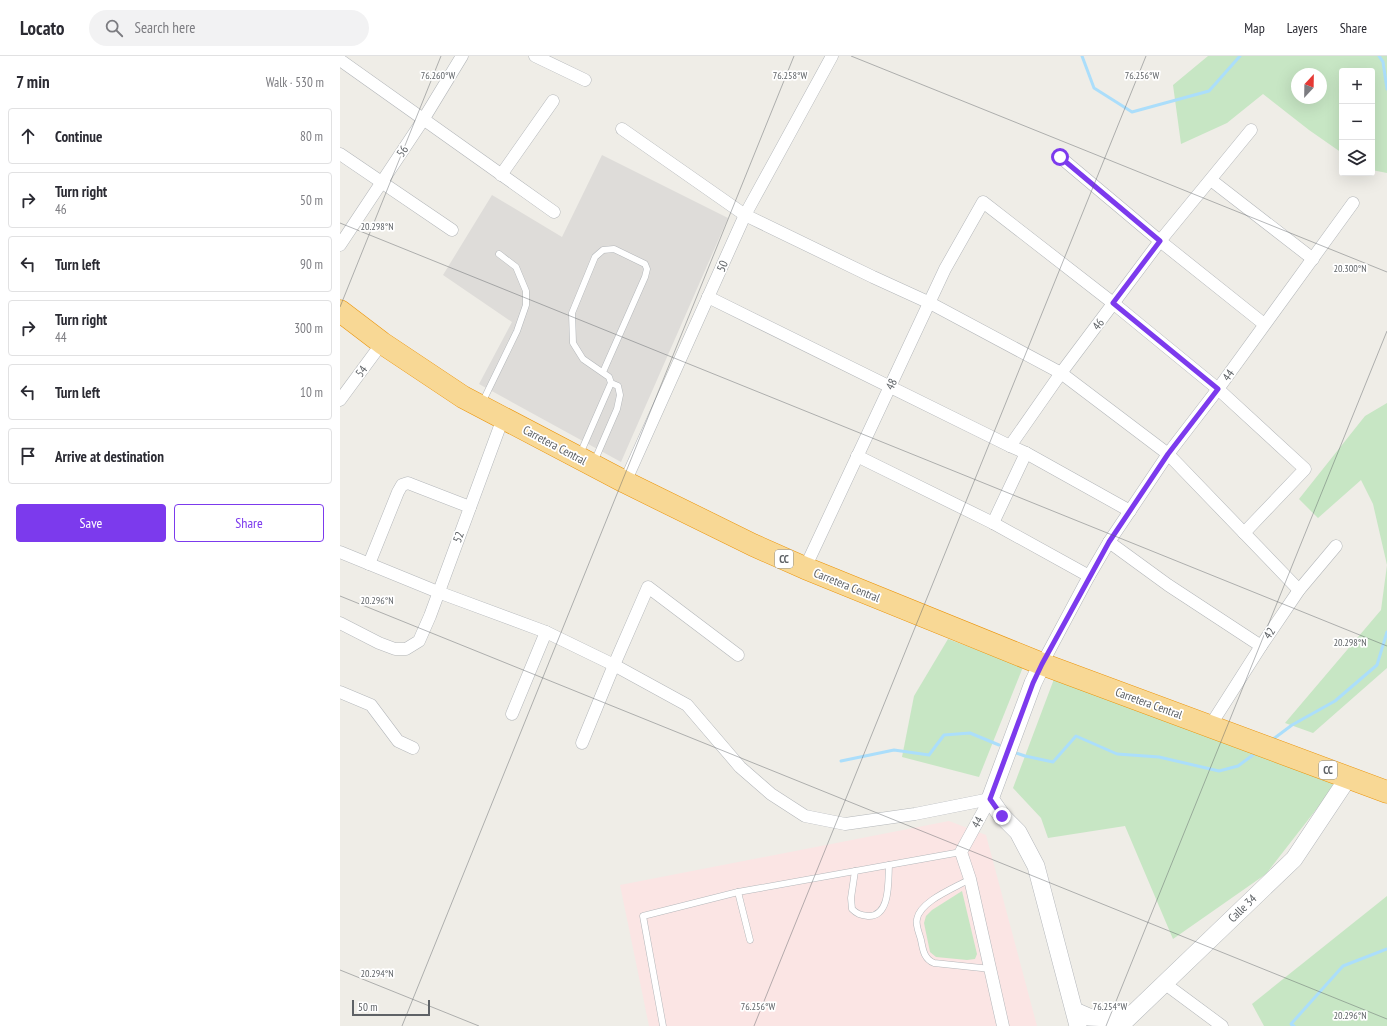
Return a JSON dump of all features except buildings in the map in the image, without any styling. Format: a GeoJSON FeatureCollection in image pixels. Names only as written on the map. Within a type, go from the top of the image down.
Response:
{"type":"FeatureCollection","features":[{"type":"Feature","properties":{"kind":"highway","name":"Carretera Central"},"geometry":{"type":"LineString","coordinates":[[340,311],[382,343],[463,397],[625,482],[753,545],[805,568],[1042,664],[1387,792]]}},
{"type":"Feature","properties":{"kind":"street","name":"56"},"geometry":{"type":"LineString","coordinates":[[340,245],[423,120],[462,56]]}},
{"type":"Feature","properties":{"kind":"street"},"geometry":{"type":"LineString","coordinates":[[535,56],[585,80]]}},
{"type":"Feature","properties":{"kind":"street","name":"50"},"geometry":{"type":"LineString","coordinates":[[625,482],[745,215],[832,56]]}},
{"type":"Feature","properties":{"kind":"street"},"geometry":{"type":"LineString","coordinates":[[340,60],[554,212]]}},
{"type":"Feature","properties":{"kind":"street"},"geometry":{"type":"LineString","coordinates":[[501,175],[553,101]]}},
{"type":"Feature","properties":{"kind":"street"},"geometry":{"type":"LineString","coordinates":[[622,129],[745,215],[930,303],[1061,373],[1168,454],[1298,590]]}},
{"type":"Feature","properties":{"kind":"street","name":"46"},"geometry":{"type":"LineString","coordinates":[[1010,446],[1061,373],[1160,241],[1251,130]]}},
{"type":"Feature","properties":{"kind":"street"},"geometry":{"type":"LineString","coordinates":[[340,154],[452,230]]}},
{"type":"Feature","properties":{"kind":"street"},"geometry":{"type":"LineString","coordinates":[[1060,157],[1160,241],[1264,324]]}},
{"type":"Feature","properties":{"kind":"street"},"geometry":{"type":"LineString","coordinates":[[1211,180],[1313,259]]}},
{"type":"Feature","properties":{"kind":"street","name":"48"},"geometry":{"type":"LineString","coordinates":[[805,568],[945,269],[983,202],[1113,303]]}},
{"type":"Feature","properties":{"kind":"street","name":"44"},"geometry":{"type":"LineString","coordinates":[[961,852],[990,799],[1033,683],[1042,664],[1109,542],[1168,454],[1218,389],[1353,203]]}},
{"type":"Feature","properties":{"kind":"street"},"geometry":{"type":"LineString","coordinates":[[708,297],[1026,453],[1130,511]]}},
{"type":"Feature","properties":{"kind":"street"},"geometry":{"type":"LineString","coordinates":[[1113,303],[1218,389],[1305,469],[1244,533]]}},
{"type":"Feature","properties":{"kind":"street","name":"54"},"geometry":{"type":"LineString","coordinates":[[340,400],[382,343]]}},
{"type":"Feature","properties":{"kind":"street","name":"52"},"geometry":{"type":"LineString","coordinates":[[340,623],[379,643],[395,649],[406,649],[420,640],[503,418]]}},
{"type":"Feature","properties":{"kind":"street"},"geometry":{"type":"LineString","coordinates":[[993,523],[1026,453]]}},
{"type":"Feature","properties":{"kind":"street"},"geometry":{"type":"LineString","coordinates":[[857,456],[993,523],[1089,576]]}},
{"type":"Feature","properties":{"kind":"street"},"geometry":{"type":"LineString","coordinates":[[369,564],[402,485],[408,483],[470,507]]}},
{"type":"Feature","properties":{"kind":"street"},"geometry":{"type":"LineString","coordinates":[[1109,542],[1168,585],[1260,646]]}},
{"type":"Feature","properties":{"kind":"street","name":"42"},"geometry":{"type":"LineString","coordinates":[[1210,726],[1260,646],[1298,590],[1336,546]]}},
{"type":"Feature","properties":{"kind":"street"},"geometry":{"type":"LineString","coordinates":[[340,552],[438,592],[546,632],[614,665],[687,705],[740,767],[772,794],[805,816],[844,824],[915,814],[990,799],[1002,816],[1018,832],[1036,866],[1077,1018],[1089,1017],[1125,1020]]}},
{"type":"Feature","properties":{"kind":"street"},"geometry":{"type":"LineString","coordinates":[[582,743],[648,587],[738,655]]}},
{"type":"Feature","properties":{"kind":"street"},"geometry":{"type":"LineString","coordinates":[[512,714],[546,632]]}},
{"type":"Feature","properties":{"kind":"street"},"geometry":{"type":"LineString","coordinates":[[340,692],[371,704],[398,741],[413,748]]}},
{"type":"Feature","properties":{"kind":"street","name":"Calle 34"},"geometry":{"type":"LineString","coordinates":[[1125,1020],[1294,859],[1348,778]]}},
{"type":"Feature","properties":{"kind":"street"},"geometry":{"type":"LineString","coordinates":[[961,852],[970,879],[1002,1026]]}},
{"type":"Feature","properties":{"kind":"street"},"geometry":{"type":"LineString","coordinates":[[1164,983],[1222,1026]]}},
{"type":"Feature","properties":{"kind":"lane"},"geometry":{"type":"LineString","coordinates":[[585,461],[611,383],[609,377],[583,359],[573,343],[572,313],[595,257],[603,250],[614,249],[645,264],[646,269],[644,277],[603,372]]}},
{"type":"Feature","properties":{"kind":"lane"},"geometry":{"type":"LineString","coordinates":[[481,406],[517,331],[526,305],[526,291],[516,267],[499,254]]}},
{"type":"Feature","properties":{"kind":"lane"},"geometry":{"type":"LineString","coordinates":[[585,461],[616,409],[620,395],[618,386],[611,383]]}},
{"type":"Feature","properties":{"kind":"lane"},"geometry":{"type":"LineString","coordinates":[[663,1026],[643,916],[738,892],[961,852]]}},
{"type":"Feature","properties":{"kind":"lane"},"geometry":{"type":"LineString","coordinates":[[855,871],[851,898],[852,909],[857,915],[870,916],[878,914],[883,909],[886,900],[890,865]]}},
{"type":"Feature","properties":{"kind":"lane"},"geometry":{"type":"LineString","coordinates":[[970,879],[929,902],[921,910],[916,920],[924,955],[929,961],[934,963],[990,969]]}},
{"type":"Feature","properties":{"kind":"lane"},"geometry":{"type":"LineString","coordinates":[[738,892],[750,940]]}},
{"type":"Feature","properties":{"kind":"shaded area"},"geometry":{"type":"Polygon","coordinates":[[[602,155],[728,218],[621,462],[479,384],[512,322],[443,275],[492,195],[562,237],[602,155]]]}},
{"type":"Feature","properties":{"kind":"shaded area"},"geometry":{"type":"Polygon","coordinates":[[[949,821],[986,835],[1037,1026],[649,1026],[620,885],[949,821]]]}},
{"type":"Feature","properties":{"kind":"green space"},"geometry":{"type":"Polygon","coordinates":[[[1208,56],[1387,56],[1387,173],[1375,171],[1375,68],[1339,68],[1339,151],[1309,130],[1263,94],[1227,123],[1181,144],[1173,85],[1208,56]]]}},
{"type":"Feature","properties":{"kind":"green space"},"geometry":{"type":"Polygon","coordinates":[[[1387,403],[1387,565],[1373,504],[1361,480],[1318,518],[1299,499],[1365,416],[1387,403]]]}},
{"type":"Feature","properties":{"kind":"green space"},"geometry":{"type":"Polygon","coordinates":[[[1387,565],[1387,668],[1313,733],[1285,723],[1381,610],[1387,565]]]}},
{"type":"Feature","properties":{"kind":"green space"},"geometry":{"type":"Polygon","coordinates":[[[948,639],[1023,667],[979,777],[902,757],[914,696],[948,639]]]}},
{"type":"Feature","properties":{"kind":"green space"},"geometry":{"type":"Polygon","coordinates":[[[1054,679],[1336,784],[1266,874],[1173,939],[1125,826],[1048,838],[1041,818],[1013,788],[1054,679]]]}},
{"type":"Feature","properties":{"kind":"green space"},"geometry":{"type":"Polygon","coordinates":[[[962,891],[977,954],[975,959],[967,960],[936,957],[930,952],[924,923],[926,916],[932,910],[962,891]]]}},
{"type":"Feature","properties":{"kind":"green space"},"geometry":{"type":"Polygon","coordinates":[[[1387,896],[1387,1026],[1264,1026],[1252,1004],[1387,896]]]}},
{"type":"Feature","properties":{"kind":"waterway"},"geometry":{"type":"LineString","coordinates":[[1082,56],[1094,88],[1132,112],[1209,91],[1240,56]]}},
{"type":"Feature","properties":{"kind":"waterway"},"geometry":{"type":"LineString","coordinates":[[1379,56],[1383,62],[1387,89]]}},
{"type":"Feature","properties":{"kind":"waterway"},"geometry":{"type":"LineString","coordinates":[[1272,740],[1292,725],[1335,701],[1377,665],[1387,632]]}},
{"type":"Feature","properties":{"kind":"waterway"},"geometry":{"type":"LineString","coordinates":[[841,761],[894,750],[929,755],[944,735],[970,733],[999,745]]}},
{"type":"Feature","properties":{"kind":"waterway"},"geometry":{"type":"LineString","coordinates":[[1016,753],[1053,762],[1076,736],[1117,754],[1159,757],[1219,771],[1238,766],[1257,752]]}},
{"type":"Feature","properties":{"kind":"waterway"},"geometry":{"type":"LineString","coordinates":[[1294,1026],[1291,1024],[1343,966],[1387,949]]}},
{"type":"Feature","properties":{"kind":"route"},"geometry":{"type":"LineString","coordinates":[[1002,816],[990,799],[1033,683],[1042,664],[1109,542],[1168,454],[1218,389],[1113,303],[1160,241],[1060,157]]}}]}
